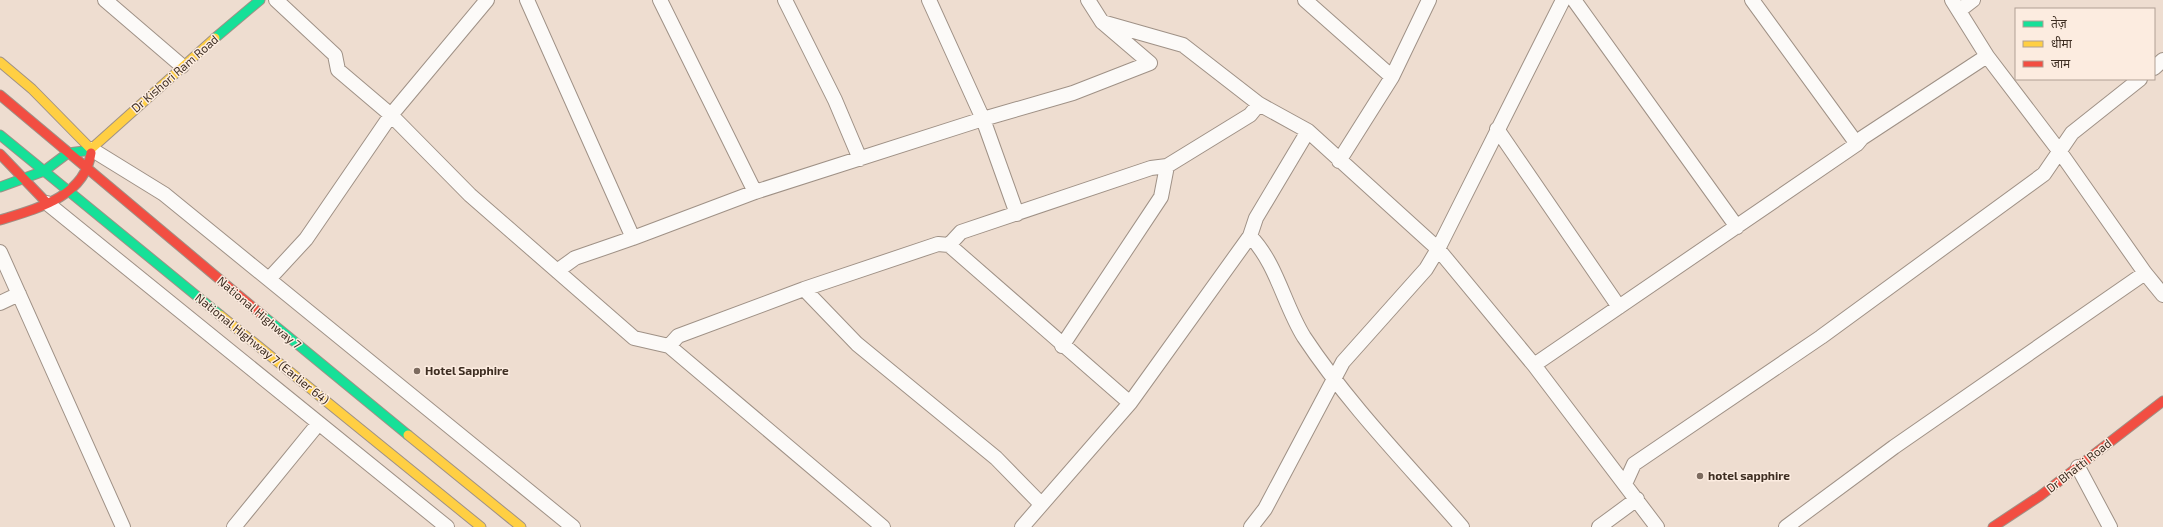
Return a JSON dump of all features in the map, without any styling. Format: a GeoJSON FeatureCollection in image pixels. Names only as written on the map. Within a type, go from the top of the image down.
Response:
{"type":"FeatureCollection","features":[{"type":"Feature","properties":{"kind":"main road","name":"Dr Kishori Ram Road"},"geometry":{"type":"LineString","coordinates":[[92,149],[182,66],[260,0]]}},
{"type":"Feature","properties":{"kind":"main road"},"geometry":{"type":"LineString","coordinates":[[0,62],[32,89],[92,149]]}},
{"type":"Feature","properties":{"kind":"main road","name":"National Highway 7"},"geometry":{"type":"LineString","coordinates":[[0,95],[327,370],[521,527]]}},
{"type":"Feature","properties":{"kind":"main road","name":"National Highway 7 (Earlier 64)"},"geometry":{"type":"LineString","coordinates":[[0,135],[481,527]]}},
{"type":"Feature","properties":{"kind":"main road"},"geometry":{"type":"LineString","coordinates":[[0,187],[44,171],[68,153],[92,149]]}},
{"type":"Feature","properties":{"kind":"main road"},"geometry":{"type":"LineString","coordinates":[[0,220],[34,210],[69,192],[88,170],[92,149]]}},
{"type":"Feature","properties":{"kind":"main road"},"geometry":{"type":"LineString","coordinates":[[0,154],[47,203]]}},
{"type":"Feature","properties":{"kind":"main road","name":"Dr Bhatti Road"},"geometry":{"type":"LineString","coordinates":[[1993,527],[2040,496],[2161,405]]}},
{"type":"Feature","properties":{"kind":"street"},"geometry":{"type":"LineString","coordinates":[[105,0],[182,66]]}},
{"type":"Feature","properties":{"kind":"street"},"geometry":{"type":"LineString","coordinates":[[276,0],[335,55],[338,70],[390,116],[470,195],[634,338],[669,346],[883,527]]}},
{"type":"Feature","properties":{"kind":"street"},"geometry":{"type":"LineString","coordinates":[[269,279],[306,239],[390,116],[487,0]]}},
{"type":"Feature","properties":{"kind":"street"},"geometry":{"type":"LineString","coordinates":[[527,0],[633,238]]}},
{"type":"Feature","properties":{"kind":"street"},"geometry":{"type":"LineString","coordinates":[[660,0],[755,192]]}},
{"type":"Feature","properties":{"kind":"street"},"geometry":{"type":"LineString","coordinates":[[785,0],[835,100],[860,159]]}},
{"type":"Feature","properties":{"kind":"street"},"geometry":{"type":"LineString","coordinates":[[929,0],[983,119],[1017,214]]}},
{"type":"Feature","properties":{"kind":"street"},"geometry":{"type":"LineString","coordinates":[[557,271],[575,258],[755,192],[983,119],[1073,93],[1150,63],[1102,22],[1088,0]]}},
{"type":"Feature","properties":{"kind":"street"},"geometry":{"type":"LineString","coordinates":[[1305,0],[1392,77]]}},
{"type":"Feature","properties":{"kind":"street"},"geometry":{"type":"LineString","coordinates":[[1339,161],[1392,77],[1429,0]]}},
{"type":"Feature","properties":{"kind":"street"},"geometry":{"type":"LineString","coordinates":[[1251,527],[1265,509],[1335,380],[1343,362],[1426,269],[1438,250],[1497,129],[1563,0]]}},
{"type":"Feature","properties":{"kind":"street"},"geometry":{"type":"LineString","coordinates":[[1574,0],[1737,227]]}},
{"type":"Feature","properties":{"kind":"street"},"geometry":{"type":"LineString","coordinates":[[1752,0],[1857,144]]}},
{"type":"Feature","properties":{"kind":"street"},"geometry":{"type":"LineString","coordinates":[[1973,0],[1956,5],[1987,56],[2060,152],[2145,273],[2163,295]]}},
{"type":"Feature","properties":{"kind":"street"},"geometry":{"type":"LineString","coordinates":[[1102,22],[1182,45],[1259,104],[1308,131],[1438,250],[1534,365],[1657,527]]}},
{"type":"Feature","properties":{"kind":"street"},"geometry":{"type":"LineString","coordinates":[[1534,365],[1857,144],[1862,138],[1987,56]]}},
{"type":"Feature","properties":{"kind":"street"},"geometry":{"type":"LineString","coordinates":[[2155,67],[2163,60]]}},
{"type":"Feature","properties":{"kind":"street"},"geometry":{"type":"LineString","coordinates":[[1625,484],[1634,464],[1821,337],[2044,174],[2072,133],[2139,80]]}},
{"type":"Feature","properties":{"kind":"street"},"geometry":{"type":"LineString","coordinates":[[949,245],[961,232],[1151,168],[1167,166],[1250,114],[1259,104]]}},
{"type":"Feature","properties":{"kind":"street"},"geometry":{"type":"LineString","coordinates":[[1497,129],[1619,307]]}},
{"type":"Feature","properties":{"kind":"street"},"geometry":{"type":"LineString","coordinates":[[1022,527],[1130,403],[1250,236],[1256,218],[1308,131]]}},
{"type":"Feature","properties":{"kind":"street"},"geometry":{"type":"LineString","coordinates":[[92,149],[164,194],[573,527]]}},
{"type":"Feature","properties":{"kind":"street"},"geometry":{"type":"LineString","coordinates":[[1062,346],[1161,197],[1167,166]]}},
{"type":"Feature","properties":{"kind":"street"},"geometry":{"type":"LineString","coordinates":[[47,203],[447,527]]}},
{"type":"Feature","properties":{"kind":"street"},"geometry":{"type":"LineString","coordinates":[[1250,236],[1261,248],[1304,336],[1335,380],[1462,527]]}},
{"type":"Feature","properties":{"kind":"street"},"geometry":{"type":"LineString","coordinates":[[669,346],[678,336],[804,289],[938,244],[949,245],[1062,346],[1130,403]]}},
{"type":"Feature","properties":{"kind":"street"},"geometry":{"type":"LineString","coordinates":[[0,252],[123,527]]}},
{"type":"Feature","properties":{"kind":"street"},"geometry":{"type":"LineString","coordinates":[[1786,527],[1894,447],[2145,273]]}},
{"type":"Feature","properties":{"kind":"street"},"geometry":{"type":"LineString","coordinates":[[804,289],[857,344],[996,458],[1041,504]]}},
{"type":"Feature","properties":{"kind":"street"},"geometry":{"type":"LineString","coordinates":[[0,303],[19,294]]}},
{"type":"Feature","properties":{"kind":"street"},"geometry":{"type":"LineString","coordinates":[[234,527],[318,424]]}},
{"type":"Feature","properties":{"kind":"street"},"geometry":{"type":"LineString","coordinates":[[2078,467],[2110,527]]}},
{"type":"Feature","properties":{"kind":"street"},"geometry":{"type":"LineString","coordinates":[[1599,527],[1637,499]]}},
{"type":"Feature","properties":{"kind":"traffic: fast"},"geometry":{"type":"LineString","coordinates":[[215,38],[260,0]]}},
{"type":"Feature","properties":{"kind":"traffic: fast"},"geometry":{"type":"LineString","coordinates":[[0,135],[220,315]]}},
{"type":"Feature","properties":{"kind":"traffic: fast"},"geometry":{"type":"LineString","coordinates":[[0,187],[44,171],[68,153],[84,151]]}},
{"type":"Feature","properties":{"kind":"traffic: fast"},"geometry":{"type":"LineString","coordinates":[[262,315],[408,435]]}},
{"type":"Feature","properties":{"kind":"traffic: slow"},"geometry":{"type":"LineString","coordinates":[[91,149],[215,38]]}},
{"type":"Feature","properties":{"kind":"traffic: slow"},"geometry":{"type":"LineString","coordinates":[[0,62],[32,89],[91,149]]}},
{"type":"Feature","properties":{"kind":"traffic: slow"},"geometry":{"type":"LineString","coordinates":[[220,315],[481,527]]}},
{"type":"Feature","properties":{"kind":"traffic: slow"},"geometry":{"type":"LineString","coordinates":[[408,435],[521,527]]}},
{"type":"Feature","properties":{"kind":"traffic: jam"},"geometry":{"type":"LineString","coordinates":[[0,95],[262,315]]}},
{"type":"Feature","properties":{"kind":"traffic: jam"},"geometry":{"type":"LineString","coordinates":[[0,220],[43,206],[69,191],[87,168],[91,153]]}},
{"type":"Feature","properties":{"kind":"traffic: jam"},"geometry":{"type":"LineString","coordinates":[[0,154],[47,203]]}},
{"type":"Feature","properties":{"kind":"traffic: jam"},"geometry":{"type":"LineString","coordinates":[[1993,527],[2040,496],[2163,401]]}},
{"type":"Feature","properties":{"kind":"place","name":"Hotel Sapphire"},"geometry":{"type":"Point","coordinates":[417,371]}},
{"type":"Feature","properties":{"kind":"place","name":"hotel sapphire"},"geometry":{"type":"Point","coordinates":[1700,476]}}]}
